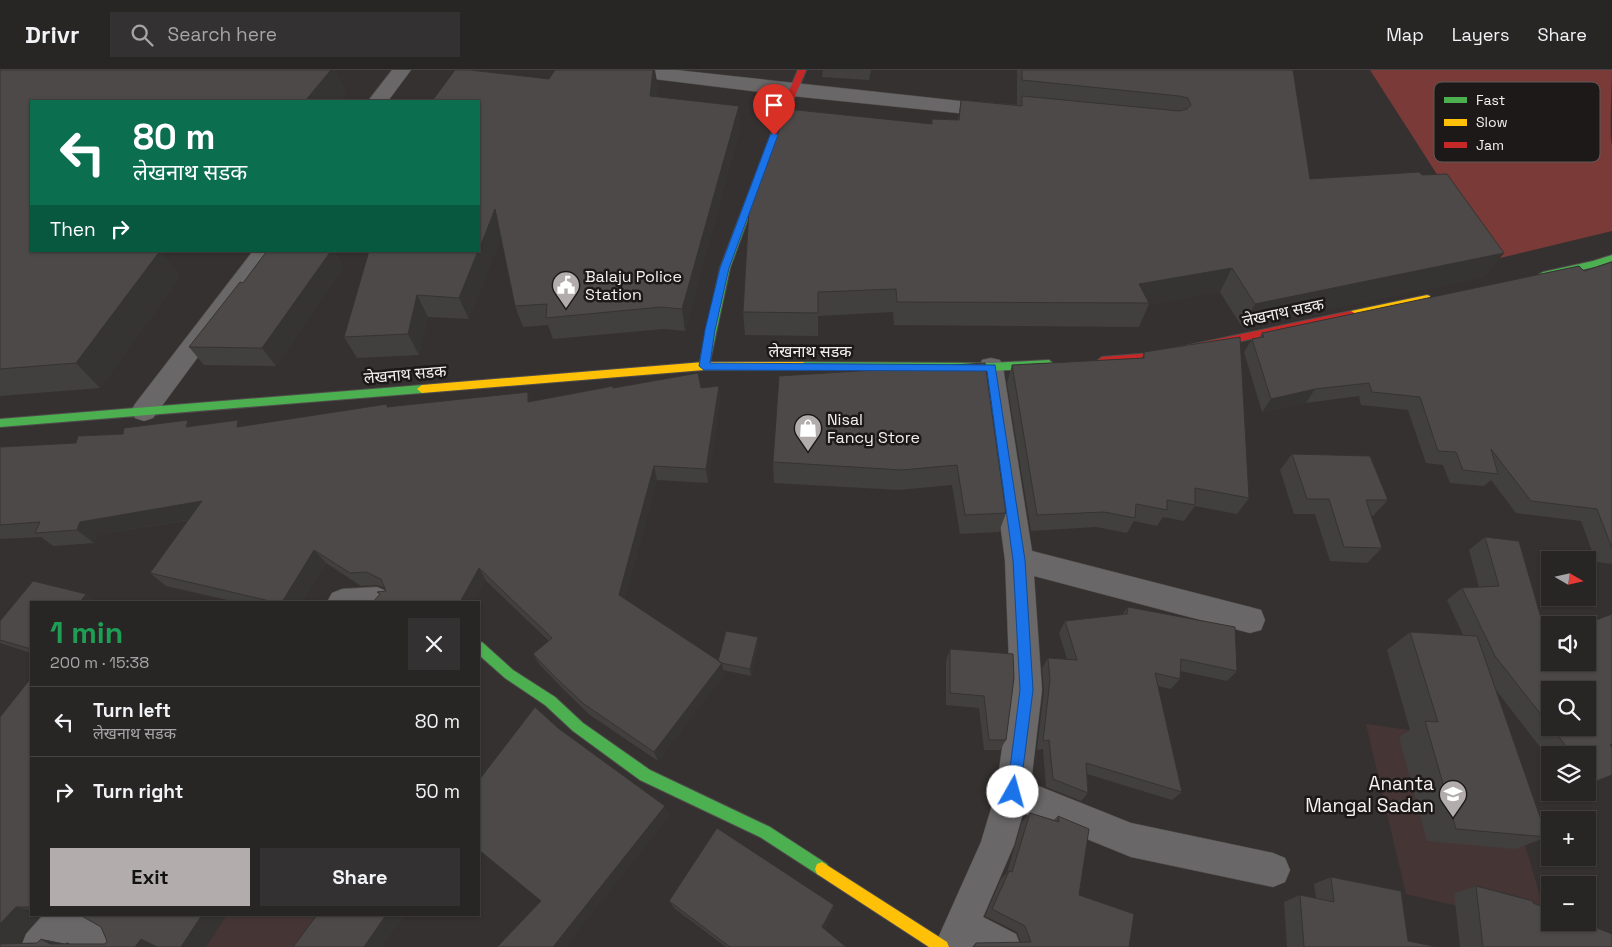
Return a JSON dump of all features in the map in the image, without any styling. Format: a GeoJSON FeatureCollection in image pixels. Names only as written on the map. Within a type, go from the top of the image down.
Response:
{"type":"FeatureCollection","features":[{"type":"Feature","properties":{"kind":"main road"},"geometry":{"type":"LineString","coordinates":[[704,366],[710,330],[725,268],[762,165],[802,70]]}},
{"type":"Feature","properties":{"kind":"main road"},"geometry":{"type":"LineString","coordinates":[[1528,278],[1595,264],[1612,258]]}},
{"type":"Feature","properties":{"kind":"main road","name":"लेखनाथ सडक"},"geometry":{"type":"LineString","coordinates":[[1091,362],[1152,357],[1441,295]]}},
{"type":"Feature","properties":{"kind":"main road","name":"लेखनाथ सडक"},"geometry":{"type":"LineString","coordinates":[[0,423],[704,366],[991,368],[1061,364]]}},
{"type":"Feature","properties":{"kind":"main road"},"geometry":{"type":"LineString","coordinates":[[480,648],[509,674],[550,701],[578,727],[645,775],[765,832],[952,939]]}},
{"type":"Feature","properties":{"kind":"street"},"geometry":{"type":"LineString","coordinates":[[379,100],[402,70]]}},
{"type":"Feature","properties":{"kind":"street"},"geometry":{"type":"LineString","coordinates":[[630,70],[792,90],[1017,113]]}},
{"type":"Feature","properties":{"kind":"street"},"geometry":{"type":"LineString","coordinates":[[144,411],[264,252]]}},
{"type":"Feature","properties":{"kind":"street"},"geometry":{"type":"LineString","coordinates":[[991,368],[1019,560],[1026,690],[1013,792],[997,844],[952,939],[1002,947]]}},
{"type":"Feature","properties":{"kind":"street"},"geometry":{"type":"LineString","coordinates":[[1019,560],[1107,581],[1250,620]]}},
{"type":"Feature","properties":{"kind":"street"},"geometry":{"type":"LineString","coordinates":[[360,601],[379,601]]}},
{"type":"Feature","properties":{"kind":"street"},"geometry":{"type":"LineString","coordinates":[[1013,792],[1132,840],[1273,870]]}},
{"type":"Feature","properties":{"kind":"street"},"geometry":{"type":"LineString","coordinates":[[39,947],[64,917],[111,947]]}},
{"type":"Feature","properties":{"kind":"shaded area"},"geometry":{"type":"Polygon","coordinates":[[[1370,70],[1612,70],[1612,231],[1492,260],[1370,70]]]}},
{"type":"Feature","properties":{"kind":"shaded area","name":"Ananta Mangal Sadan"},"geometry":{"type":"Polygon","coordinates":[[[1366,724],[1495,742],[1541,900],[1541,925],[1406,894],[1366,724]]]}},
{"type":"Feature","properties":{"kind":"shaded area"},"geometry":{"type":"Polygon","coordinates":[[[110,916],[356,916],[331,947],[86,947],[110,916]]]}},
{"type":"Feature","properties":{"kind":"building"},"geometry":{"type":"Polygon","coordinates":[[[0,70],[331,70],[306,100],[30,100],[30,252],[159,252],[76,363],[0,369],[0,70]]]}},
{"type":"Feature","properties":{"kind":"building"},"geometry":{"type":"Polygon","coordinates":[[[455,70],[549,79],[555,70],[653,70],[650,96],[739,106],[682,309],[661,307],[546,318],[547,304],[515,306],[495,209],[480,247],[480,100],[433,100],[455,70]]]}},
{"type":"Feature","properties":{"kind":"building"},"geometry":{"type":"Polygon","coordinates":[[[1022,70],[1293,70],[1310,179],[1419,172],[1422,175],[1447,174],[1504,253],[1255,304],[1232,268],[1139,284],[1149,303],[897,302],[896,289],[818,292],[818,313],[743,312],[749,210],[787,109],[932,124],[932,119],[959,120],[961,100],[1022,106],[1022,96],[1179,111],[1187,109],[1191,105],[1188,98],[1179,96],[1022,80],[1022,70]]]}},
{"type":"Feature","properties":{"kind":"building"},"geometry":{"type":"Polygon","coordinates":[[[266,252],[330,252],[262,348],[189,347],[240,282],[243,283],[266,252]]]}},
{"type":"Feature","properties":{"kind":"building"},"geometry":{"type":"Polygon","coordinates":[[[369,252],[478,252],[459,298],[417,295],[408,334],[344,337],[369,252]]]}},
{"type":"Feature","properties":{"kind":"building"},"geometry":{"type":"Polygon","coordinates":[[[1612,262],[1612,548],[1597,509],[1531,501],[1491,449],[1498,474],[1463,470],[1456,452],[1438,451],[1420,397],[1372,392],[1369,383],[1315,389],[1271,399],[1252,339],[1264,337],[1262,333],[1579,266],[1584,271],[1612,262]]]}},
{"type":"Feature","properties":{"kind":"building"},"geometry":{"type":"Polygon","coordinates":[[[1240,337],[1249,498],[1195,488],[1195,505],[1167,500],[1167,510],[1136,504],[1135,518],[1104,512],[1037,515],[1012,365],[1144,358],[1144,352],[1240,337]]]}},
{"type":"Feature","properties":{"kind":"building"},"geometry":{"type":"Polygon","coordinates":[[[985,363],[1006,513],[965,515],[957,465],[902,470],[773,462],[779,376],[985,363]]]}},
{"type":"Feature","properties":{"kind":"building"},"geometry":{"type":"Polygon","coordinates":[[[698,373],[701,388],[719,386],[706,469],[654,466],[619,595],[722,663],[654,752],[584,704],[533,654],[552,638],[479,568],[461,601],[374,601],[380,594],[377,592],[386,591],[381,579],[366,572],[350,573],[314,550],[283,601],[270,601],[150,573],[202,501],[80,522],[77,530],[35,533],[40,522],[0,525],[0,447],[76,443],[78,436],[123,434],[124,428],[188,420],[186,427],[238,420],[237,427],[387,404],[387,407],[528,392],[528,402],[613,386],[613,388],[698,373]]]}},
{"type":"Feature","properties":{"kind":"building"},"geometry":{"type":"Polygon","coordinates":[[[1292,454],[1370,456],[1388,500],[1366,500],[1382,548],[1344,547],[1329,499],[1307,499],[1292,454]]]}},
{"type":"Feature","properties":{"kind":"building"},"geometry":{"type":"Polygon","coordinates":[[[1485,537],[1519,541],[1541,618],[1541,671],[1596,671],[1596,620],[1612,614],[1612,744],[1610,745],[1612,747],[1612,775],[1596,781],[1596,746],[1566,746],[1558,736],[1596,736],[1596,681],[1541,681],[1541,715],[1495,656],[1462,588],[1499,586],[1485,537]]]}},
{"type":"Feature","properties":{"kind":"building"},"geometry":{"type":"Polygon","coordinates":[[[33,581],[86,594],[81,601],[30,601],[30,649],[0,640],[0,621],[33,581]]]}},
{"type":"Feature","properties":{"kind":"building"},"geometry":{"type":"Polygon","coordinates":[[[1128,607],[1235,627],[1237,671],[1181,659],[1180,679],[1155,673],[1182,792],[1086,763],[1088,793],[1053,779],[1049,740],[1043,741],[1050,680],[1048,658],[1077,660],[1065,621],[1127,614],[1128,607]]]}},
{"type":"Feature","properties":{"kind":"building"},"geometry":{"type":"Polygon","coordinates":[[[726,631],[758,637],[750,669],[718,661],[726,631]]]}},
{"type":"Feature","properties":{"kind":"building"},"geometry":{"type":"Polygon","coordinates":[[[1410,632],[1477,636],[1541,820],[1541,836],[1456,829],[1425,721],[1438,722],[1410,632]]]}},
{"type":"Feature","properties":{"kind":"building"},"geometry":{"type":"Polygon","coordinates":[[[950,649],[1013,654],[1014,678],[1006,740],[989,740],[984,696],[950,693],[950,649]]]}},
{"type":"Feature","properties":{"kind":"building"},"geometry":{"type":"Polygon","coordinates":[[[30,679],[30,907],[16,907],[0,924],[0,717],[30,679]]]}},
{"type":"Feature","properties":{"kind":"building"},"geometry":{"type":"Polygon","coordinates":[[[535,707],[558,728],[665,806],[553,947],[497,947],[541,901],[480,851],[480,779],[535,707]]]}},
{"type":"Feature","properties":{"kind":"building"},"geometry":{"type":"Polygon","coordinates":[[[1030,813],[1059,822],[1058,816],[1089,829],[1079,895],[1134,914],[1129,947],[974,947],[976,943],[1031,942],[1025,926],[992,909],[1009,871],[1012,872],[1030,813]]]}},
{"type":"Feature","properties":{"kind":"building"},"geometry":{"type":"Polygon","coordinates":[[[717,828],[834,905],[822,927],[846,947],[730,947],[669,901],[717,828]]]}},
{"type":"Feature","properties":{"kind":"building"},"geometry":{"type":"Polygon","coordinates":[[[1331,877],[1401,891],[1408,941],[1438,947],[1304,947],[1300,895],[1334,902],[1331,877]]]}},
{"type":"Feature","properties":{"kind":"building"},"geometry":{"type":"Polygon","coordinates":[[[1476,886],[1533,901],[1533,903],[1541,906],[1541,931],[1596,931],[1596,928],[1612,934],[1612,947],[1483,947],[1476,886]]]}},
{"type":"Feature","properties":{"kind":"building"},"geometry":{"type":"Polygon","coordinates":[[[82,916],[201,916],[181,947],[157,947],[141,939],[135,947],[0,947],[0,944],[37,943],[41,939],[50,944],[105,944],[107,941],[101,927],[82,916]]]}},
{"type":"Feature","properties":{"kind":"building"},"geometry":{"type":"Polygon","coordinates":[[[316,916],[385,916],[364,947],[293,947],[316,916]]]}},
{"type":"Feature","properties":{"kind":"traffic: fast"},"geometry":{"type":"LineString","coordinates":[[704,366],[725,268],[775,134]]}},
{"type":"Feature","properties":{"kind":"traffic: fast"},"geometry":{"type":"LineString","coordinates":[[1543,275],[1595,264],[1612,258]]}},
{"type":"Feature","properties":{"kind":"traffic: fast"},"geometry":{"type":"LineString","coordinates":[[803,366],[991,367],[1049,364]]}},
{"type":"Feature","properties":{"kind":"traffic: fast"},"geometry":{"type":"LineString","coordinates":[[0,423],[422,389]]}},
{"type":"Feature","properties":{"kind":"traffic: fast"},"geometry":{"type":"LineString","coordinates":[[480,648],[509,674],[550,701],[578,727],[645,775],[765,832],[822,869]]}},
{"type":"Feature","properties":{"kind":"traffic: slow"},"geometry":{"type":"LineString","coordinates":[[1351,314],[1427,298]]}},
{"type":"Feature","properties":{"kind":"traffic: slow"},"geometry":{"type":"LineString","coordinates":[[422,389],[704,366],[803,366]]}},
{"type":"Feature","properties":{"kind":"traffic: slow"},"geometry":{"type":"LineString","coordinates":[[822,869],[942,947]]}},
{"type":"Feature","properties":{"kind":"traffic: jam"},"geometry":{"type":"LineString","coordinates":[[775,134],[802,70]]}},
{"type":"Feature","properties":{"kind":"traffic: jam"},"geometry":{"type":"LineString","coordinates":[[1102,361],[1152,357],[1351,314]]}},
{"type":"Feature","properties":{"kind":"place","name":"Balaju Police Station"},"geometry":{"type":"Point","coordinates":[566,309]}},
{"type":"Feature","properties":{"kind":"place","name":"Nisal Fancy Store"},"geometry":{"type":"Point","coordinates":[808,452]}},
{"type":"Feature","properties":{"kind":"place","name":"Ananta Mangal Sadan"},"geometry":{"type":"Point","coordinates":[1453,818]}},
{"type":"Feature","properties":{"kind":"route"},"geometry":{"type":"LineString","coordinates":[[774,135],[725,268],[710,330],[704,366],[991,368],[1019,560],[1026,690],[1013,792]]}}]}
